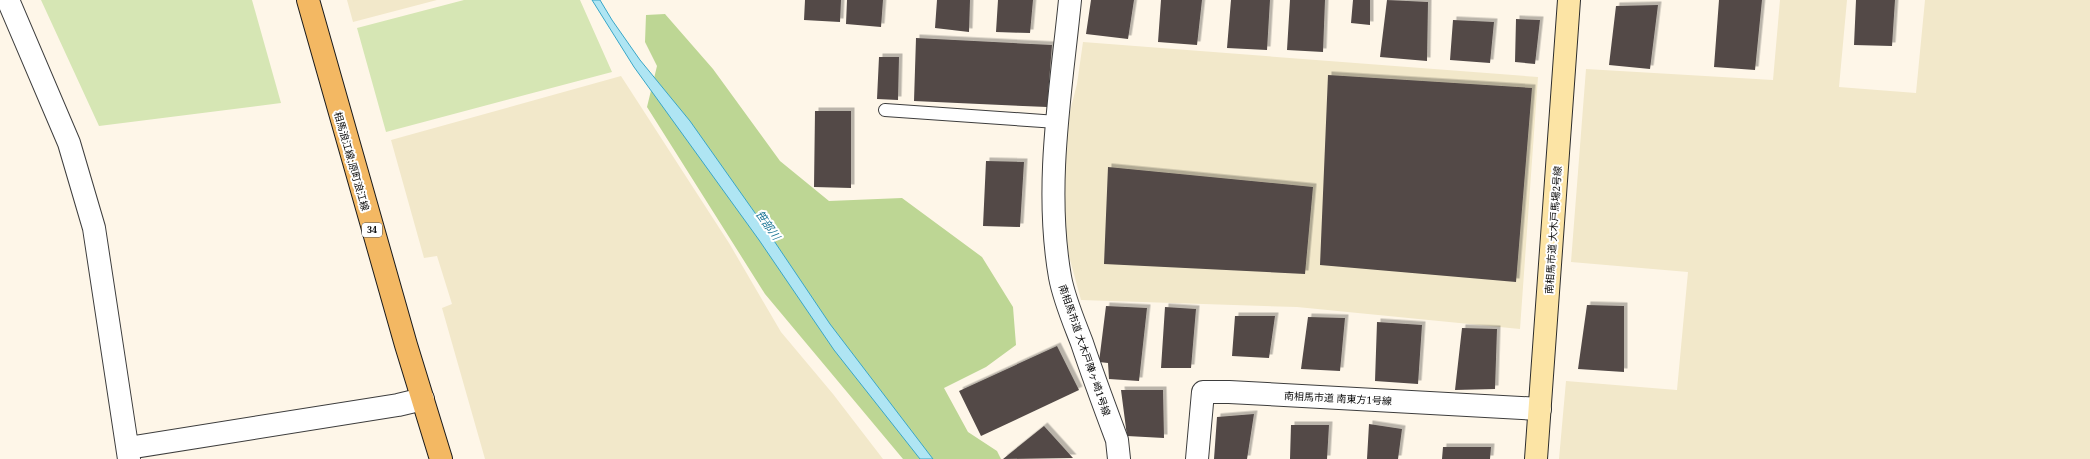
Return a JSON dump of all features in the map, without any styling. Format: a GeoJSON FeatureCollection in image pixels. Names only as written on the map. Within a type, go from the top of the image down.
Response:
{"type":"FeatureCollection","features":[{"type":"Feature","properties":{"kind":"main road","name":"相馬浪江線;原町浪江線"},"geometry":{"type":"LineString","coordinates":[[308,0],[392,299],[441,459]]}},
{"type":"Feature","properties":{"kind":"street"},"geometry":{"type":"LineString","coordinates":[[8,0],[69,143],[94,228],[129,454],[398,406],[423,399]]}},
{"type":"Feature","properties":{"kind":"street","name":"南相馬市道 大木戸陣ヶ崎1号線"},"geometry":{"type":"LineString","coordinates":[[1070,0],[1058,122],[1055,228],[1061,279],[1076,328],[1117,440],[1119,459]]}},
{"type":"Feature","properties":{"kind":"street","name":"南相馬市道 大木戸馬場2号線"},"geometry":{"type":"LineString","coordinates":[[1536,459],[1569,0]]}},
{"type":"Feature","properties":{"kind":"street","name":"南相馬市道 南東方1号線"},"geometry":{"type":"LineString","coordinates":[[1197,459],[1203,392],[1229,392],[1540,410]]}},
{"type":"Feature","properties":{"kind":"lane"},"geometry":{"type":"LineString","coordinates":[[884,110],[1058,122]]}},
{"type":"Feature","properties":{"kind":"shaded area"},"geometry":{"type":"Polygon","coordinates":[[[347,0],[437,0],[353,22],[347,0]]]}},
{"type":"Feature","properties":{"kind":"shaded area"},"geometry":{"type":"Polygon","coordinates":[[[1780,0],[1847,0],[1839,87],[1916,93],[1925,0],[2090,0],[2090,459],[1559,459],[1566,381],[1677,390],[1688,272],[1571,262],[1586,69],[1773,80],[1780,0]]]}},
{"type":"Feature","properties":{"kind":"shaded area"},"geometry":{"type":"Polygon","coordinates":[[[1083,42],[1538,77],[1520,329],[1297,307],[1081,300],[1069,256],[1063,208],[1067,123],[1077,84],[1083,42]]]}},
{"type":"Feature","properties":{"kind":"shaded area"},"geometry":{"type":"Polygon","coordinates":[[[621,76],[729,243],[781,332],[833,394],[883,459],[485,459],[442,308],[452,304],[437,256],[424,258],[391,140],[621,76]]]}},
{"type":"Feature","properties":{"kind":"green space"},"geometry":{"type":"Polygon","coordinates":[[[41,0],[252,0],[281,103],[99,126],[41,0]]]}},
{"type":"Feature","properties":{"kind":"green space"},"geometry":{"type":"Polygon","coordinates":[[[464,0],[580,0],[612,72],[386,132],[357,28],[464,0]]]}},
{"type":"Feature","properties":{"kind":"green space"},"geometry":{"type":"Polygon","coordinates":[[[665,14],[713,69],[780,161],[829,201],[902,198],[982,257],[1013,307],[1016,345],[986,367],[944,388],[968,432],[997,451],[1001,459],[903,459],[765,294],[647,107],[657,66],[645,42],[646,15],[665,14]]]}},
{"type":"Feature","properties":{"kind":"water"},"geometry":{"type":"Polygon","coordinates":[[[592,0],[600,0],[640,60],[690,121],[760,220],[830,324],[933,459],[920,459],[834,350],[759,240],[634,67],[592,0]]]}},
{"type":"Feature","properties":{"kind":"building"},"geometry":{"type":"Polygon","coordinates":[[[805,0],[841,0],[840,22],[804,20],[805,0]]]}},
{"type":"Feature","properties":{"kind":"building"},"geometry":{"type":"Polygon","coordinates":[[[847,0],[883,0],[881,27],[846,24],[847,0]]]}},
{"type":"Feature","properties":{"kind":"building"},"geometry":{"type":"Polygon","coordinates":[[[937,0],[970,0],[969,32],[935,28],[937,0]]]}},
{"type":"Feature","properties":{"kind":"building"},"geometry":{"type":"Polygon","coordinates":[[[998,0],[1033,0],[1030,33],[996,32],[998,0]]]}},
{"type":"Feature","properties":{"kind":"building"},"geometry":{"type":"Polygon","coordinates":[[[1091,0],[1134,0],[1128,39],[1086,34],[1091,0]]]}},
{"type":"Feature","properties":{"kind":"building"},"geometry":{"type":"Polygon","coordinates":[[[1161,0],[1202,0],[1197,45],[1158,42],[1161,0]]]}},
{"type":"Feature","properties":{"kind":"building"},"geometry":{"type":"Polygon","coordinates":[[[1231,0],[1270,0],[1267,50],[1227,48],[1231,0]]]}},
{"type":"Feature","properties":{"kind":"building"},"geometry":{"type":"Polygon","coordinates":[[[1290,0],[1325,0],[1323,52],[1287,50],[1290,0]]]}},
{"type":"Feature","properties":{"kind":"building"},"geometry":{"type":"Polygon","coordinates":[[[1353,0],[1370,0],[1370,25],[1351,23],[1353,0]]]}},
{"type":"Feature","properties":{"kind":"building"},"geometry":{"type":"Polygon","coordinates":[[[1387,0],[1428,2],[1427,61],[1380,57],[1387,0]]]}},
{"type":"Feature","properties":{"kind":"building"},"geometry":{"type":"Polygon","coordinates":[[[1719,0],[1762,0],[1755,70],[1714,67],[1719,0]]]}},
{"type":"Feature","properties":{"kind":"building"},"geometry":{"type":"Polygon","coordinates":[[[1856,0],[1895,0],[1892,46],[1854,45],[1856,0]]]}},
{"type":"Feature","properties":{"kind":"building"},"geometry":{"type":"Polygon","coordinates":[[[1658,5],[1650,69],[1609,65],[1616,6],[1658,5]]]}},
{"type":"Feature","properties":{"kind":"building"},"geometry":{"type":"Polygon","coordinates":[[[1516,19],[1540,20],[1535,64],[1515,62],[1516,19]]]}},
{"type":"Feature","properties":{"kind":"building"},"geometry":{"type":"Polygon","coordinates":[[[1453,20],[1494,22],[1490,63],[1450,60],[1453,20]]]}},
{"type":"Feature","properties":{"kind":"building"},"geometry":{"type":"Polygon","coordinates":[[[916,38],[1052,45],[1047,107],[914,101],[916,38]]]}},
{"type":"Feature","properties":{"kind":"building"},"geometry":{"type":"Polygon","coordinates":[[[879,57],[899,57],[898,100],[877,99],[879,57]]]}},
{"type":"Feature","properties":{"kind":"building"},"geometry":{"type":"Polygon","coordinates":[[[1328,75],[1532,88],[1516,282],[1320,265],[1328,75]]]}},
{"type":"Feature","properties":{"kind":"building"},"geometry":{"type":"Polygon","coordinates":[[[815,111],[851,111],[851,188],[814,187],[815,111]]]}},
{"type":"Feature","properties":{"kind":"building"},"geometry":{"type":"Polygon","coordinates":[[[986,161],[1024,162],[1020,227],[983,226],[986,161]]]}},
{"type":"Feature","properties":{"kind":"building"},"geometry":{"type":"Polygon","coordinates":[[[1108,167],[1313,187],[1305,274],[1104,264],[1108,167]]]}},
{"type":"Feature","properties":{"kind":"building"},"geometry":{"type":"Polygon","coordinates":[[[1587,305],[1624,306],[1624,372],[1578,369],[1587,305]]]}},
{"type":"Feature","properties":{"kind":"building"},"geometry":{"type":"Polygon","coordinates":[[[1106,306],[1147,308],[1139,381],[1109,379],[1108,363],[1099,362],[1106,306]]]}},
{"type":"Feature","properties":{"kind":"building"},"geometry":{"type":"Polygon","coordinates":[[[1165,307],[1196,309],[1191,368],[1161,368],[1165,307]]]}},
{"type":"Feature","properties":{"kind":"building"},"geometry":{"type":"Polygon","coordinates":[[[1235,316],[1275,316],[1269,358],[1232,356],[1235,316]]]}},
{"type":"Feature","properties":{"kind":"building"},"geometry":{"type":"Polygon","coordinates":[[[1308,317],[1345,318],[1340,371],[1301,369],[1308,317]]]}},
{"type":"Feature","properties":{"kind":"building"},"geometry":{"type":"Polygon","coordinates":[[[1377,322],[1422,325],[1418,384],[1375,381],[1377,322]]]}},
{"type":"Feature","properties":{"kind":"building"},"geometry":{"type":"Polygon","coordinates":[[[1462,328],[1497,329],[1495,389],[1455,390],[1462,328]]]}},
{"type":"Feature","properties":{"kind":"building"},"geometry":{"type":"Polygon","coordinates":[[[1057,346],[1079,390],[981,436],[959,391],[1057,346]]]}},
{"type":"Feature","properties":{"kind":"building"},"geometry":{"type":"Polygon","coordinates":[[[1121,390],[1163,390],[1164,438],[1127,436],[1121,390]]]}},
{"type":"Feature","properties":{"kind":"building"},"geometry":{"type":"Polygon","coordinates":[[[1254,414],[1247,459],[1214,459],[1217,417],[1254,414]]]}},
{"type":"Feature","properties":{"kind":"building"},"geometry":{"type":"Polygon","coordinates":[[[1369,424],[1402,429],[1398,459],[1367,459],[1369,424]]]}},
{"type":"Feature","properties":{"kind":"building"},"geometry":{"type":"Polygon","coordinates":[[[1291,425],[1329,425],[1327,459],[1290,459],[1291,425]]]}},
{"type":"Feature","properties":{"kind":"building"},"geometry":{"type":"Polygon","coordinates":[[[1044,426],[1073,458],[1003,459],[1044,426]]]}},
{"type":"Feature","properties":{"kind":"building"},"geometry":{"type":"Polygon","coordinates":[[[1443,447],[1491,447],[1490,459],[1442,459],[1443,447]]]}},
{"type":"Feature","properties":{"kind":"water label","name":"笹部川"},"geometry":{"type":"Point","coordinates":[768,225]}}]}
